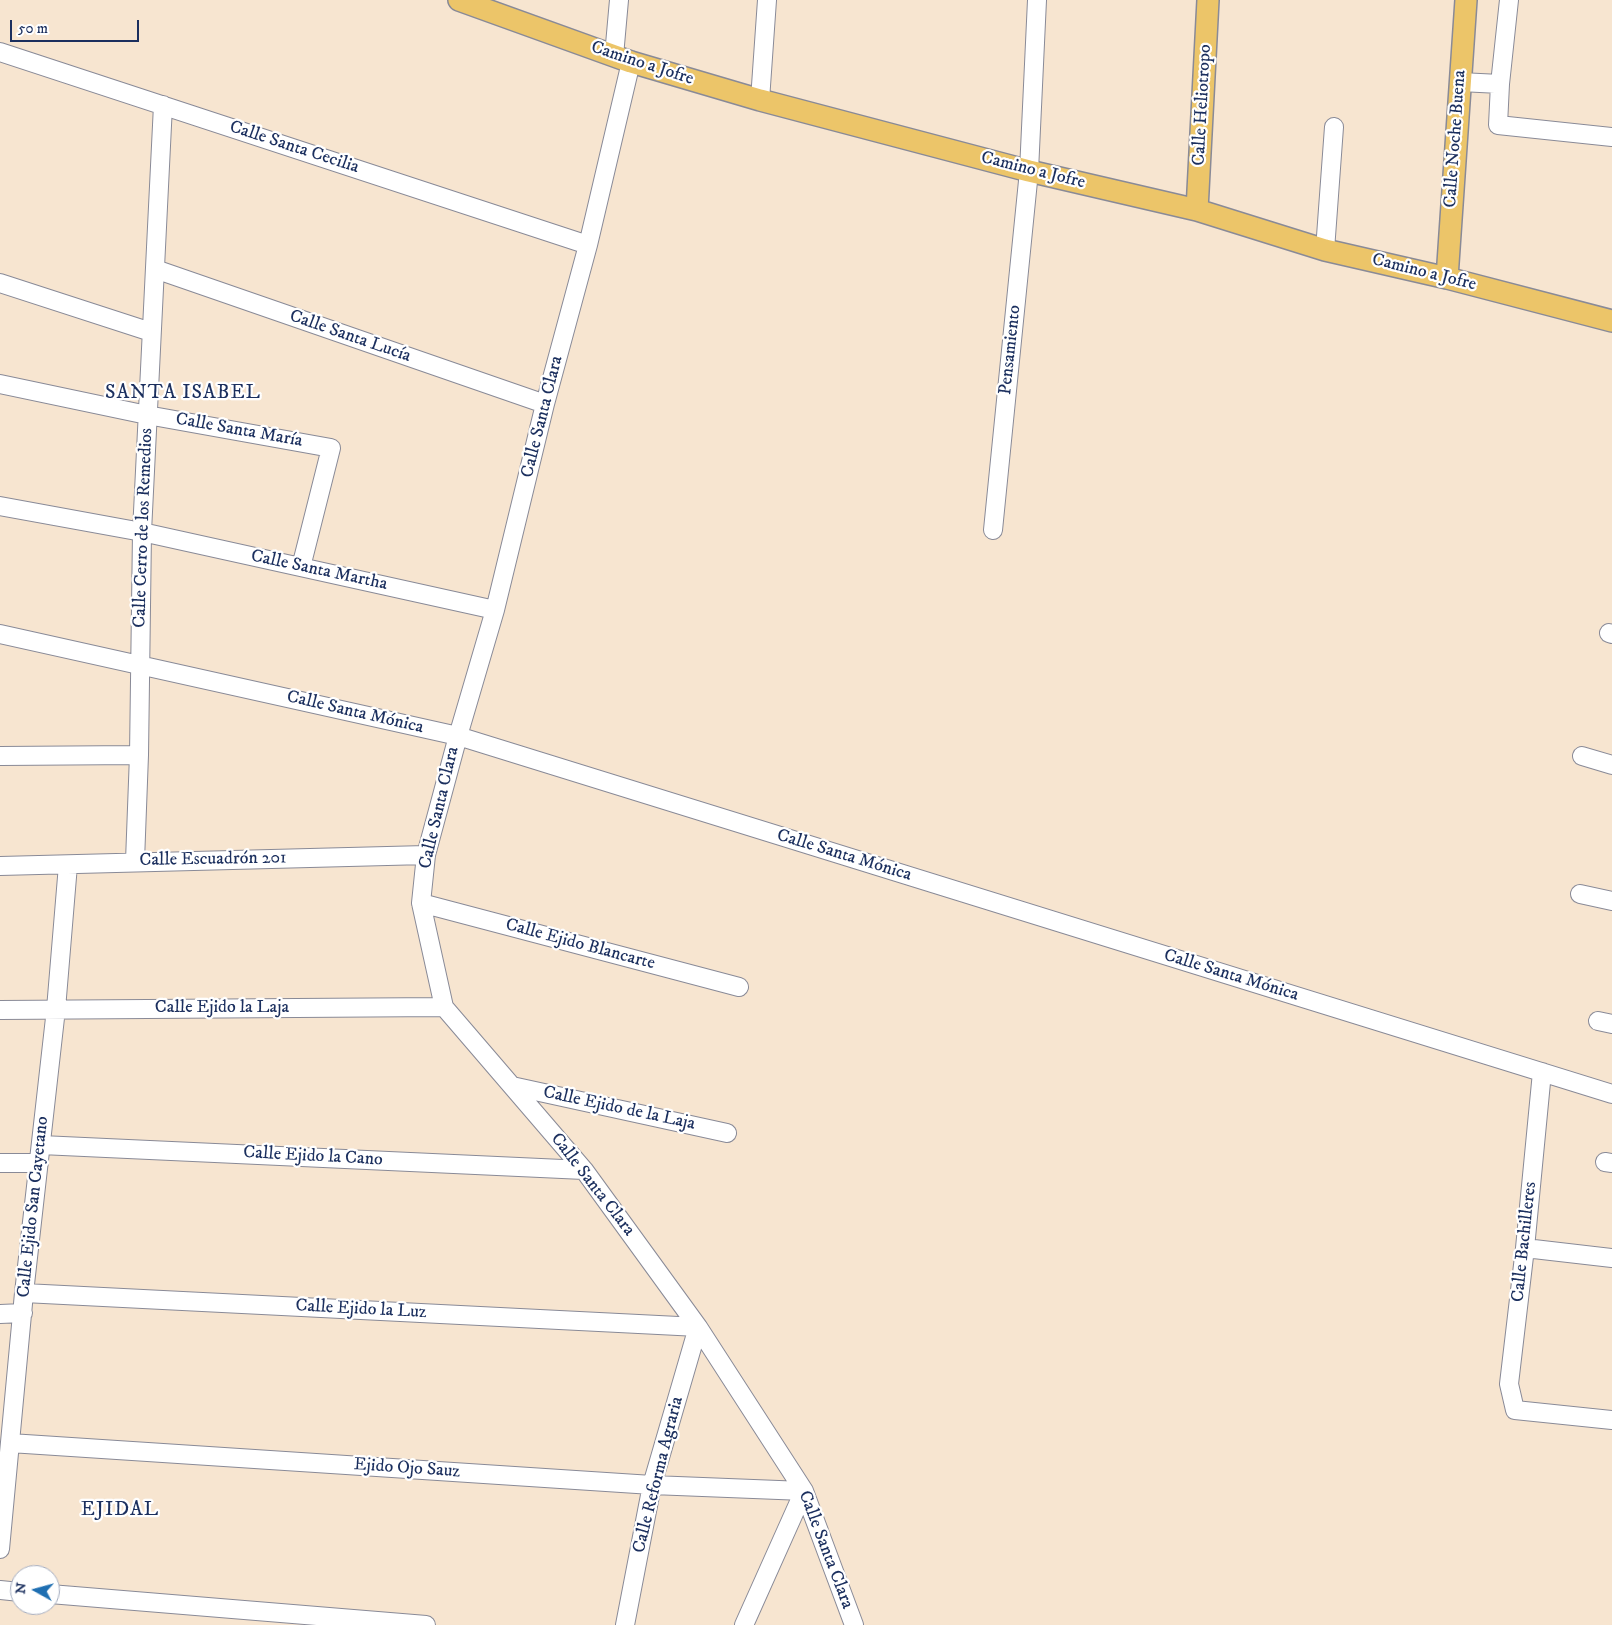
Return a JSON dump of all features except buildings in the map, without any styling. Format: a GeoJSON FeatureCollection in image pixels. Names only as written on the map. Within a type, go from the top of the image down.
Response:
{"type":"FeatureCollection","features":[{"type":"Feature","properties":{"kind":"main road","name":"Camino a Jofre"},"geometry":{"type":"LineString","coordinates":[[459,0],[483,4],[622,59],[760,100],[1029,171],[1197,210],[1324,250],[1446,278],[1612,321]]}},
{"type":"Feature","properties":{"kind":"main road","name":"Calle Heliotropo"},"geometry":{"type":"LineString","coordinates":[[1197,210],[1208,0]]}},
{"type":"Feature","properties":{"kind":"main road","name":"Calle Noche Buena"},"geometry":{"type":"LineString","coordinates":[[1446,278],[1466,0]]}},
{"type":"Feature","properties":{"kind":"street","name":"Calle Santa Clara"},"geometry":{"type":"LineString","coordinates":[[619,0],[622,59],[588,245],[545,404],[496,610],[458,736],[426,855],[421,904],[444,1007],[584,1170],[698,1327],[804,1491],[854,1625]]}},
{"type":"Feature","properties":{"kind":"street"},"geometry":{"type":"LineString","coordinates":[[760,100],[767,0]]}},
{"type":"Feature","properties":{"kind":"street","name":"Pensamiento"},"geometry":{"type":"LineString","coordinates":[[993,530],[1029,171],[1037,0]]}},
{"type":"Feature","properties":{"kind":"street"},"geometry":{"type":"LineString","coordinates":[[1509,0],[1500,84],[1498,125],[1612,137]]}},
{"type":"Feature","properties":{"kind":"street","name":"Calle Santa Cecilia"},"geometry":{"type":"LineString","coordinates":[[0,52],[588,245]]}},
{"type":"Feature","properties":{"kind":"street"},"geometry":{"type":"LineString","coordinates":[[1460,82],[1500,84]]}},
{"type":"Feature","properties":{"kind":"street","name":"Calle Cerro de los Remedios"},"geometry":{"type":"LineString","coordinates":[[135,861],[139,755],[142,532],[162,105]]}},
{"type":"Feature","properties":{"kind":"street"},"geometry":{"type":"LineString","coordinates":[[1324,250],[1334,127]]}},
{"type":"Feature","properties":{"kind":"street","name":"Calle Santa Lucía"},"geometry":{"type":"LineString","coordinates":[[155,269],[545,404]]}},
{"type":"Feature","properties":{"kind":"street"},"geometry":{"type":"LineString","coordinates":[[0,283],[151,332]]}},
{"type":"Feature","properties":{"kind":"street","name":"Calle Santa María"},"geometry":{"type":"LineString","coordinates":[[0,384],[147,415],[331,448],[301,567]]}},
{"type":"Feature","properties":{"kind":"street","name":"Calle Santa Martha"},"geometry":{"type":"LineString","coordinates":[[0,506],[142,532],[496,610]]}},
{"type":"Feature","properties":{"kind":"street","name":"Calle Santa Mónica"},"geometry":{"type":"LineString","coordinates":[[0,634],[458,736],[1612,1094]]}},
{"type":"Feature","properties":{"kind":"street"},"geometry":{"type":"LineString","coordinates":[[0,756],[139,755]]}},
{"type":"Feature","properties":{"kind":"street"},"geometry":{"type":"LineString","coordinates":[[1582,756],[1612,765]]}},
{"type":"Feature","properties":{"kind":"street","name":"Calle Escuadrón 201"},"geometry":{"type":"LineString","coordinates":[[0,866],[68,865],[135,861],[426,855]]}},
{"type":"Feature","properties":{"kind":"street","name":"Calle Ejido San Cayetano"},"geometry":{"type":"LineString","coordinates":[[0,1549],[4,1470],[10,1443],[24,1293],[56,1009],[68,865]]}},
{"type":"Feature","properties":{"kind":"street"},"geometry":{"type":"LineString","coordinates":[[1580,894],[1612,901]]}},
{"type":"Feature","properties":{"kind":"street","name":"Calle Ejido Blancarte"},"geometry":{"type":"LineString","coordinates":[[421,904],[739,987]]}},
{"type":"Feature","properties":{"kind":"street","name":"Calle Ejido la Laja"},"geometry":{"type":"LineString","coordinates":[[0,1010],[444,1007]]}},
{"type":"Feature","properties":{"kind":"street","name":"Calle Bachilleres"},"geometry":{"type":"LineString","coordinates":[[1542,1072],[1525,1248],[1509,1384],[1515,1410],[1612,1420]]}},
{"type":"Feature","properties":{"kind":"street","name":"Calle Ejido de la Laja"},"geometry":{"type":"LineString","coordinates":[[512,1086],[727,1133]]}},
{"type":"Feature","properties":{"kind":"street","name":"Calle Ejido la Cano"},"geometry":{"type":"LineString","coordinates":[[41,1145],[584,1170]]}},
{"type":"Feature","properties":{"kind":"street"},"geometry":{"type":"LineString","coordinates":[[0,1163],[39,1163]]}},
{"type":"Feature","properties":{"kind":"street"},"geometry":{"type":"LineString","coordinates":[[1525,1248],[1612,1258]]}},
{"type":"Feature","properties":{"kind":"street","name":"Calle Ejido la Luz"},"geometry":{"type":"LineString","coordinates":[[24,1293],[698,1327]]}},
{"type":"Feature","properties":{"kind":"street"},"geometry":{"type":"LineString","coordinates":[[0,1314],[23,1313]]}},
{"type":"Feature","properties":{"kind":"street","name":"Calle Reforma Agraria"},"geometry":{"type":"LineString","coordinates":[[624,1625],[652,1485],[698,1327]]}},
{"type":"Feature","properties":{"kind":"street","name":"Ejido Ojo Sauz"},"geometry":{"type":"LineString","coordinates":[[10,1443],[652,1485],[804,1491]]}},
{"type":"Feature","properties":{"kind":"street"},"geometry":{"type":"LineString","coordinates":[[744,1625],[804,1491]]}},
{"type":"Feature","properties":{"kind":"street"},"geometry":{"type":"LineString","coordinates":[[60,1595],[426,1625]]}},
{"type":"Feature","properties":{"kind":"district","name":"SANTA ISABEL"},"geometry":{"type":"Point","coordinates":[183,394]}},
{"type":"Feature","properties":{"kind":"district","name":"EJIDAL"},"geometry":{"type":"Point","coordinates":[120,1511]}}]}
